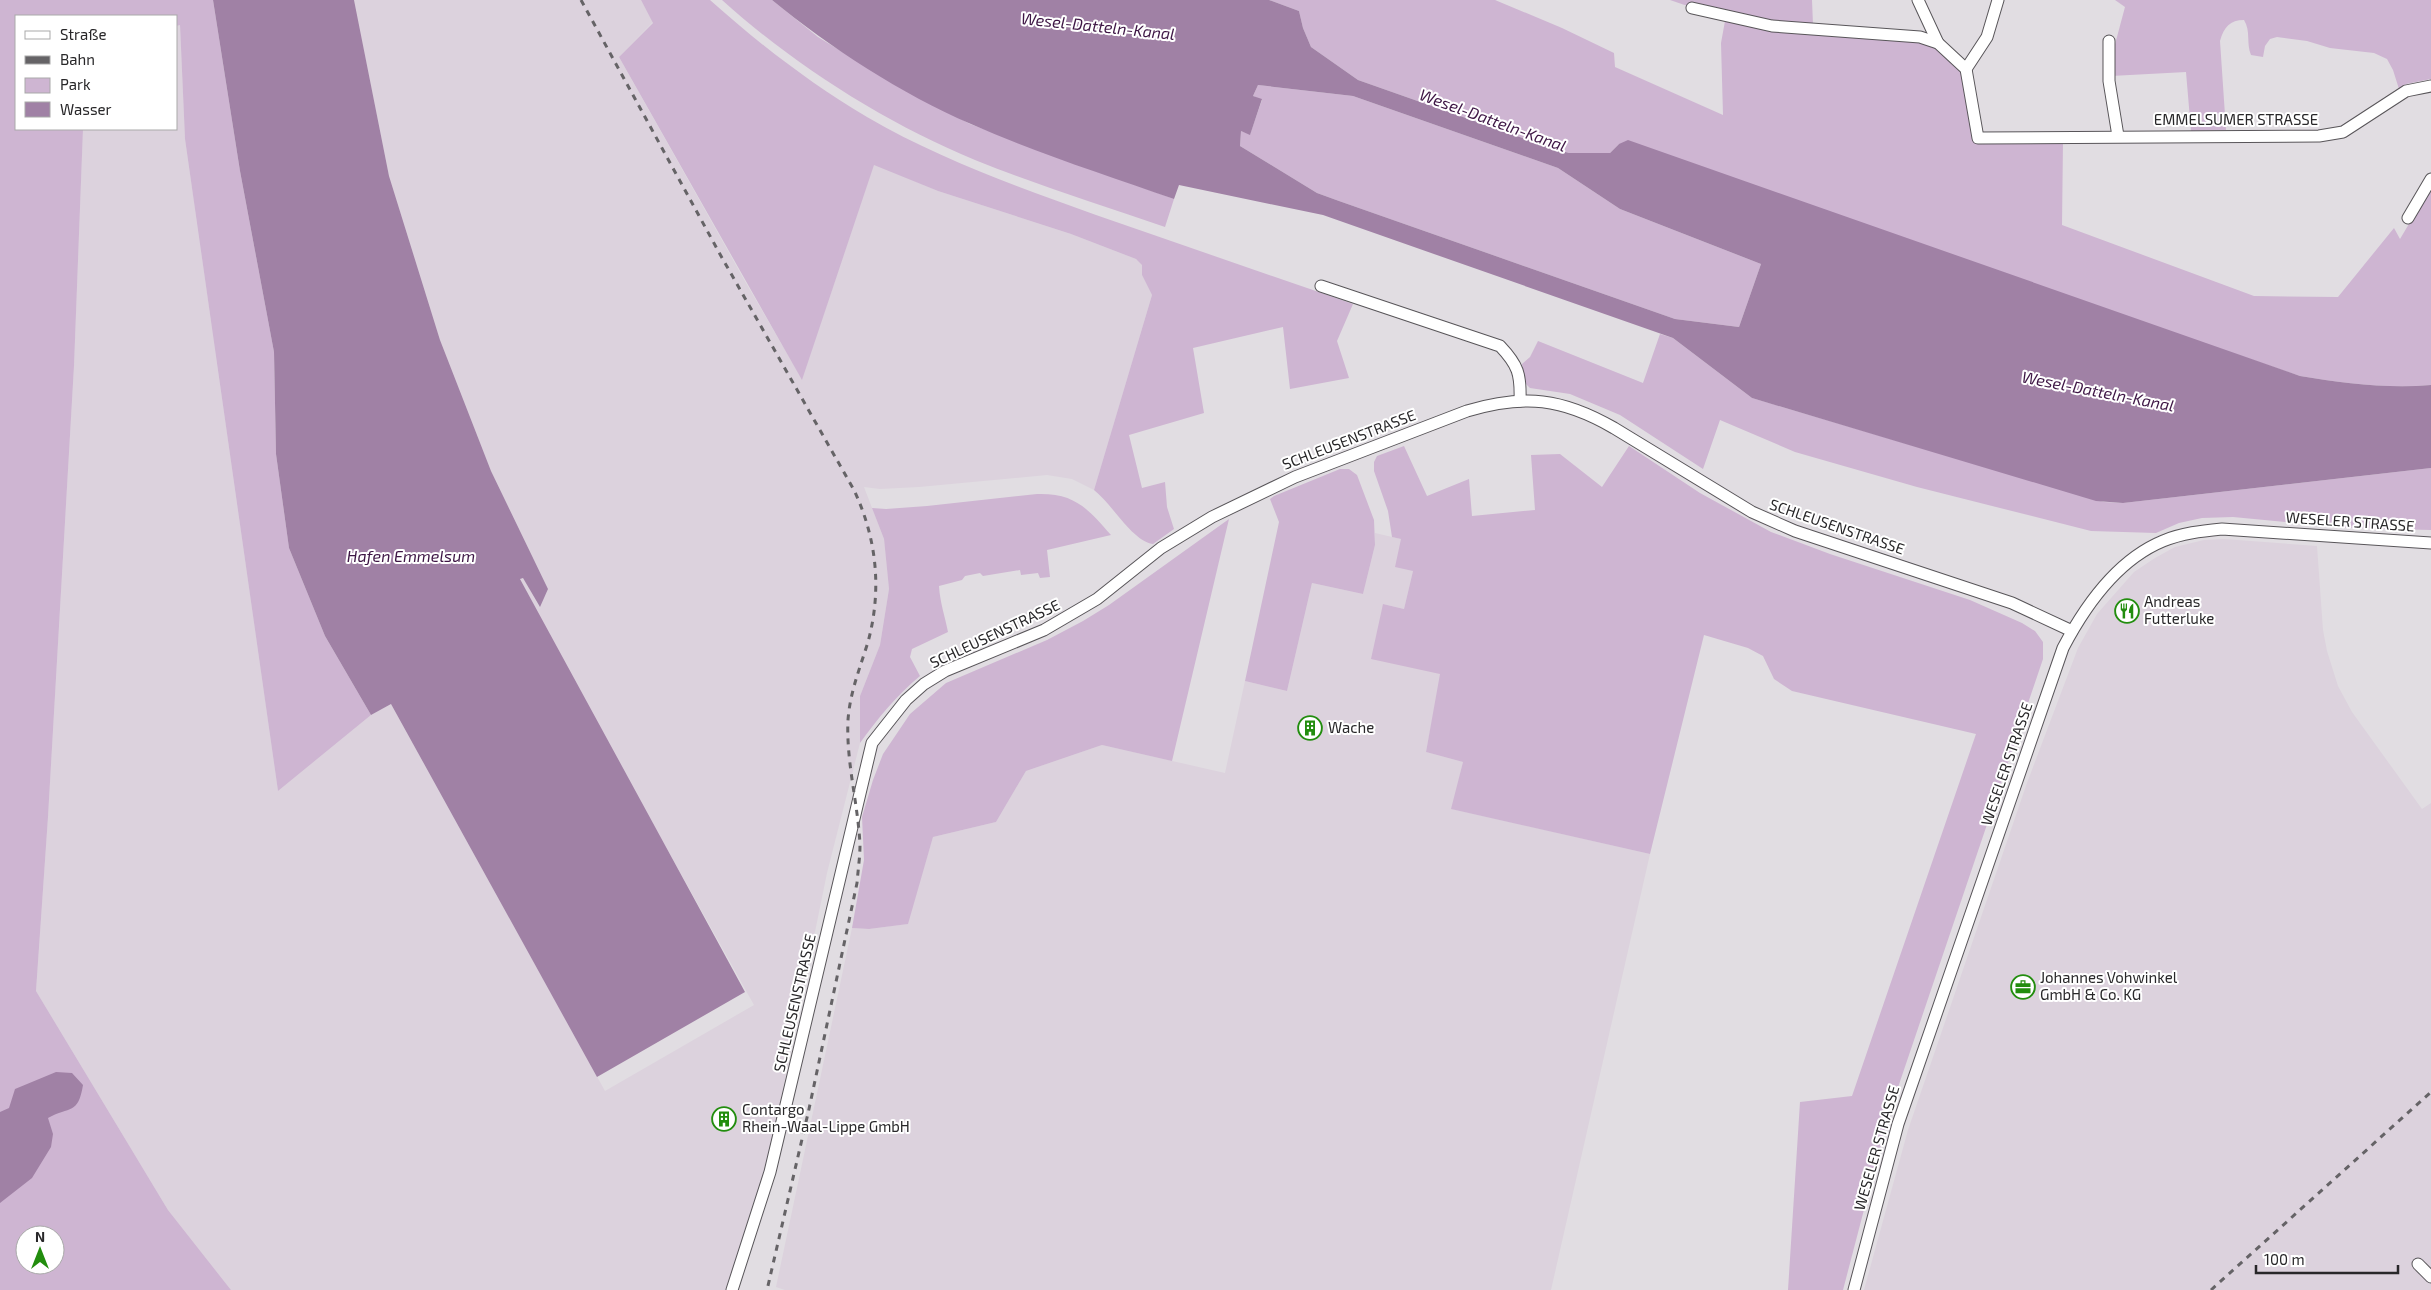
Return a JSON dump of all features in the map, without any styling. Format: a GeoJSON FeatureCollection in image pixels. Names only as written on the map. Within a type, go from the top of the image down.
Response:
{"type":"FeatureCollection","features":[{"type":"Feature","properties":{"kind":"street"},"geometry":{"type":"LineString","coordinates":[[1918,0],[1938,43],[1966,69],[1987,37],[1998,0]]}},
{"type":"Feature","properties":{"kind":"street"},"geometry":{"type":"LineString","coordinates":[[1692,8],[1772,26],[1920,38],[1938,43]]}},
{"type":"Feature","properties":{"kind":"street"},"geometry":{"type":"LineString","coordinates":[[2109,41],[2109,81],[2118,136]]}},
{"type":"Feature","properties":{"kind":"street","name":"EMMELSUMER STRASSE"},"geometry":{"type":"LineString","coordinates":[[1966,69],[1978,138],[2319,136],[2343,132],[2406,90],[2431,86]]}},
{"type":"Feature","properties":{"kind":"street"},"geometry":{"type":"LineString","coordinates":[[2408,218],[2431,179]]}},
{"type":"Feature","properties":{"kind":"street"},"geometry":{"type":"LineString","coordinates":[[1321,286],[1500,346],[1516,362],[1520,401]]}},
{"type":"Feature","properties":{"kind":"street","name":"SCHLEUSENSTRASSE"},"geometry":{"type":"LineString","coordinates":[[732,1290],[770,1172],[872,743],[906,700],[924,684],[945,671],[1044,630],[1097,599],[1161,548],[1212,517],[1266,489],[1467,411],[1493,403],[1520,401],[1568,405],[1592,415],[1752,512],[1795,531],[2012,603],[2072,631]]}},
{"type":"Feature","properties":{"kind":"street","name":"WESELER STRASSE"},"geometry":{"type":"LineString","coordinates":[[1854,1290],[1898,1124],[2063,648],[2072,631],[2098,594],[2137,556],[2162,541],[2190,532],[2222,528],[2431,542]]}},
{"type":"Feature","properties":{"kind":"street"},"geometry":{"type":"LineString","coordinates":[[2418,1264],[2431,1277]]}},
{"type":"Feature","properties":{"kind":"shaded area"},"geometry":{"type":"Polygon","coordinates":[[[354,0],[641,0],[653,22],[619,57],[802,379],[874,164],[938,191],[1071,234],[1136,259],[1142,265],[1142,275],[1152,295],[1094,490],[1072,479],[1047,475],[919,487],[880,489],[864,487],[884,539],[889,589],[880,645],[860,696],[860,743],[827,873],[766,1172],[727,1290],[231,1290],[168,1210],[36,991],[74,366],[83,130],[178,130],[178,25],[180,24],[185,139],[278,791],[371,715],[391,704],[605,1091],[754,1005],[584,700],[520,579],[523,577],[539,606],[548,589],[491,471],[440,340],[389,176],[354,0]]]}},
{"type":"Feature","properties":{"kind":"shaded area"},"geometry":{"type":"Polygon","coordinates":[[[1375,533],[1401,539],[1413,571],[1404,609],[1383,604],[1441,674],[1426,752],[1463,762],[1452,809],[1650,854],[1551,1290],[785,1290],[776,1287],[852,928],[869,929],[907,924],[933,837],[996,822],[1026,771],[1102,745],[1225,773],[1245,681],[1287,691],[1312,583],[1363,594],[1375,545],[1375,533]]]}},
{"type":"Feature","properties":{"kind":"shaded area"},"geometry":{"type":"Polygon","coordinates":[[[2224,539],[2317,546],[2323,630],[2327,651],[2338,686],[2352,712],[2422,809],[2431,803],[2431,1290],[1864,1290],[1908,1130],[2027,783],[2078,648],[2097,614],[2134,572],[2175,547],[2204,540],[2224,539]]]}},
{"type":"Feature","properties":{"kind":"green space"},"geometry":{"type":"Polygon","coordinates":[[[0,0],[213,0],[240,171],[274,352],[276,454],[289,548],[325,636],[371,715],[278,791],[185,139],[178,15],[15,15],[15,130],[83,130],[74,366],[36,991],[168,1210],[231,1290],[0,1290],[0,0]]]}},
{"type":"Feature","properties":{"kind":"green space"},"geometry":{"type":"Polygon","coordinates":[[[641,0],[710,0],[747,32],[805,77],[867,117],[922,146],[1037,194],[1353,304],[1337,341],[1349,378],[1290,389],[1283,327],[1193,348],[1204,413],[1129,435],[1142,488],[1165,482],[1167,507],[1174,529],[1153,544],[1145,541],[1130,530],[1094,490],[1152,295],[1142,275],[1142,265],[1136,259],[1071,234],[938,191],[874,165],[802,380],[619,57],[653,23],[641,0]]]}},
{"type":"Feature","properties":{"kind":"green space"},"geometry":{"type":"Polygon","coordinates":[[[722,0],[772,0],[818,37],[893,83],[970,124],[1174,199],[1165,227],[998,169],[908,129],[874,110],[810,69],[779,47],[722,0]]]}},
{"type":"Feature","properties":{"kind":"green space"},"geometry":{"type":"Polygon","coordinates":[[[1269,0],[1495,0],[1562,28],[1614,53],[1615,67],[1723,115],[1721,43],[1725,21],[1917,41],[1933,45],[1962,72],[1974,141],[2063,141],[2062,225],[2254,296],[2338,297],[2394,228],[2400,239],[2431,187],[2431,385],[2366,385],[2300,376],[1619,144],[1610,153],[1569,153],[1551,148],[1358,80],[1311,47],[1303,28],[1299,11],[1269,0]]]}},
{"type":"Feature","properties":{"kind":"green space"},"geometry":{"type":"Polygon","coordinates":[[[1670,0],[1812,0],[1813,25],[1759,20],[1705,11],[1670,0]]]}},
{"type":"Feature","properties":{"kind":"green space"},"geometry":{"type":"Polygon","coordinates":[[[2115,0],[2431,0],[2431,79],[2406,84],[2399,89],[2387,59],[2374,53],[2330,48],[2307,41],[2277,37],[2270,39],[2265,46],[2263,57],[2251,55],[2246,24],[2244,20],[2239,20],[2228,25],[2220,41],[2226,130],[2191,131],[2186,72],[2111,76],[2110,63],[2125,7],[2115,0]]]}},
{"type":"Feature","properties":{"kind":"green space"},"geometry":{"type":"Polygon","coordinates":[[[1258,85],[1353,96],[1558,168],[1620,209],[1761,264],[1739,327],[1675,319],[1317,193],[1240,146],[1241,131],[1250,134],[1262,100],[1253,96],[1258,85]]]}},
{"type":"Feature","properties":{"kind":"green space"},"geometry":{"type":"Polygon","coordinates":[[[1660,334],[1673,338],[1752,398],[2104,502],[2123,503],[2431,468],[2431,530],[2351,528],[2233,517],[2202,518],[2179,523],[2156,533],[2091,531],[1917,487],[1795,452],[1720,420],[1703,469],[1620,415],[1570,394],[1530,388],[1525,383],[1522,364],[1530,357],[1538,341],[1643,383],[1660,334]]]}},
{"type":"Feature","properties":{"kind":"green space"},"geometry":{"type":"Polygon","coordinates":[[[1404,446],[1427,496],[1469,479],[1472,516],[1535,510],[1531,455],[1560,454],[1602,487],[1629,446],[1700,493],[1771,532],[1830,554],[1970,600],[2022,623],[2035,631],[2043,642],[2043,659],[1889,1114],[1843,1290],[1788,1290],[1800,1102],[1852,1096],[1976,734],[1792,691],[1774,679],[1763,656],[1748,648],[1704,635],[1650,854],[1451,809],[1463,762],[1426,752],[1440,674],[1371,659],[1383,604],[1404,609],[1413,571],[1395,567],[1401,539],[1392,537],[1388,511],[1374,471],[1374,462],[1377,456],[1404,446]]]}},
{"type":"Feature","properties":{"kind":"green space"},"geometry":{"type":"Polygon","coordinates":[[[1340,469],[1349,469],[1357,475],[1374,520],[1375,545],[1363,594],[1312,583],[1287,691],[1245,681],[1279,522],[1270,499],[1340,469]]]}},
{"type":"Feature","properties":{"kind":"green space"},"geometry":{"type":"Polygon","coordinates":[[[1050,494],[1071,499],[1095,517],[1111,535],[1047,550],[1050,577],[1040,578],[1038,573],[1021,575],[1020,570],[983,576],[980,573],[965,576],[962,580],[939,586],[948,632],[912,649],[910,657],[920,676],[888,707],[860,743],[860,696],[880,645],[889,589],[884,539],[872,508],[886,509],[927,506],[1050,494]]]}},
{"type":"Feature","properties":{"kind":"green space"},"geometry":{"type":"Polygon","coordinates":[[[1229,519],[1172,761],[1102,745],[1026,771],[996,822],[933,837],[908,924],[869,929],[852,928],[864,860],[862,817],[883,754],[910,714],[946,683],[1047,640],[1083,621],[1109,605],[1229,519]]]}},
{"type":"Feature","properties":{"kind":"water","name":"Hafen Emmelsum"},"geometry":{"type":"Polygon","coordinates":[[[213,0],[354,0],[389,176],[440,340],[491,471],[548,589],[540,607],[523,578],[520,579],[745,992],[597,1077],[391,704],[371,715],[325,636],[289,548],[276,454],[274,352],[240,171],[213,0]]]}},
{"type":"Feature","properties":{"kind":"water","name":"Wesel-Datteln-Kanal"},"geometry":{"type":"Polygon","coordinates":[[[772,0],[1269,0],[1299,11],[1303,28],[1311,47],[1358,80],[1551,148],[1569,153],[1610,153],[1619,144],[1628,140],[2300,376],[2366,385],[2431,385],[2431,468],[2123,503],[2096,501],[1752,398],[1673,338],[1323,215],[1179,185],[1174,199],[1046,154],[996,135],[919,99],[867,69],[772,0]],[[1258,85],[1253,96],[1262,99],[1250,135],[1241,131],[1240,146],[1317,193],[1339,201],[1675,319],[1739,327],[1761,264],[1620,209],[1558,168],[1353,96],[1258,85]]]}},
{"type":"Feature","properties":{"kind":"water"},"geometry":{"type":"Polygon","coordinates":[[[56,1072],[72,1073],[83,1085],[79,1101],[72,1108],[48,1118],[53,1134],[51,1147],[32,1178],[0,1203],[0,1112],[9,1108],[15,1089],[56,1072]]]}},
{"type":"Feature","properties":{"kind":"railway"},"geometry":{"type":"LineString","coordinates":[[581,0],[721,256],[854,490],[868,527],[875,565],[876,584],[872,623],[853,690],[848,720],[850,767],[860,845],[857,883],[809,1109],[767,1290]]}},
{"type":"Feature","properties":{"kind":"railway"},"geometry":{"type":"LineString","coordinates":[[2211,1290],[2431,1092]]}},
{"type":"Feature","properties":{"kind":"place","name":"Andreas Futterluke"},"geometry":{"type":"Point","coordinates":[2127,611]}},
{"type":"Feature","properties":{"kind":"place","name":"Wache"},"geometry":{"type":"Point","coordinates":[1310,728]}},
{"type":"Feature","properties":{"kind":"place","name":"Johannes Vohwinkel GmbH & Co. KG"},"geometry":{"type":"Point","coordinates":[2023,987]}},
{"type":"Feature","properties":{"kind":"place","name":"Contargo Rhein-Waal-Lippe GmbH"},"geometry":{"type":"Point","coordinates":[724,1119]}}]}
